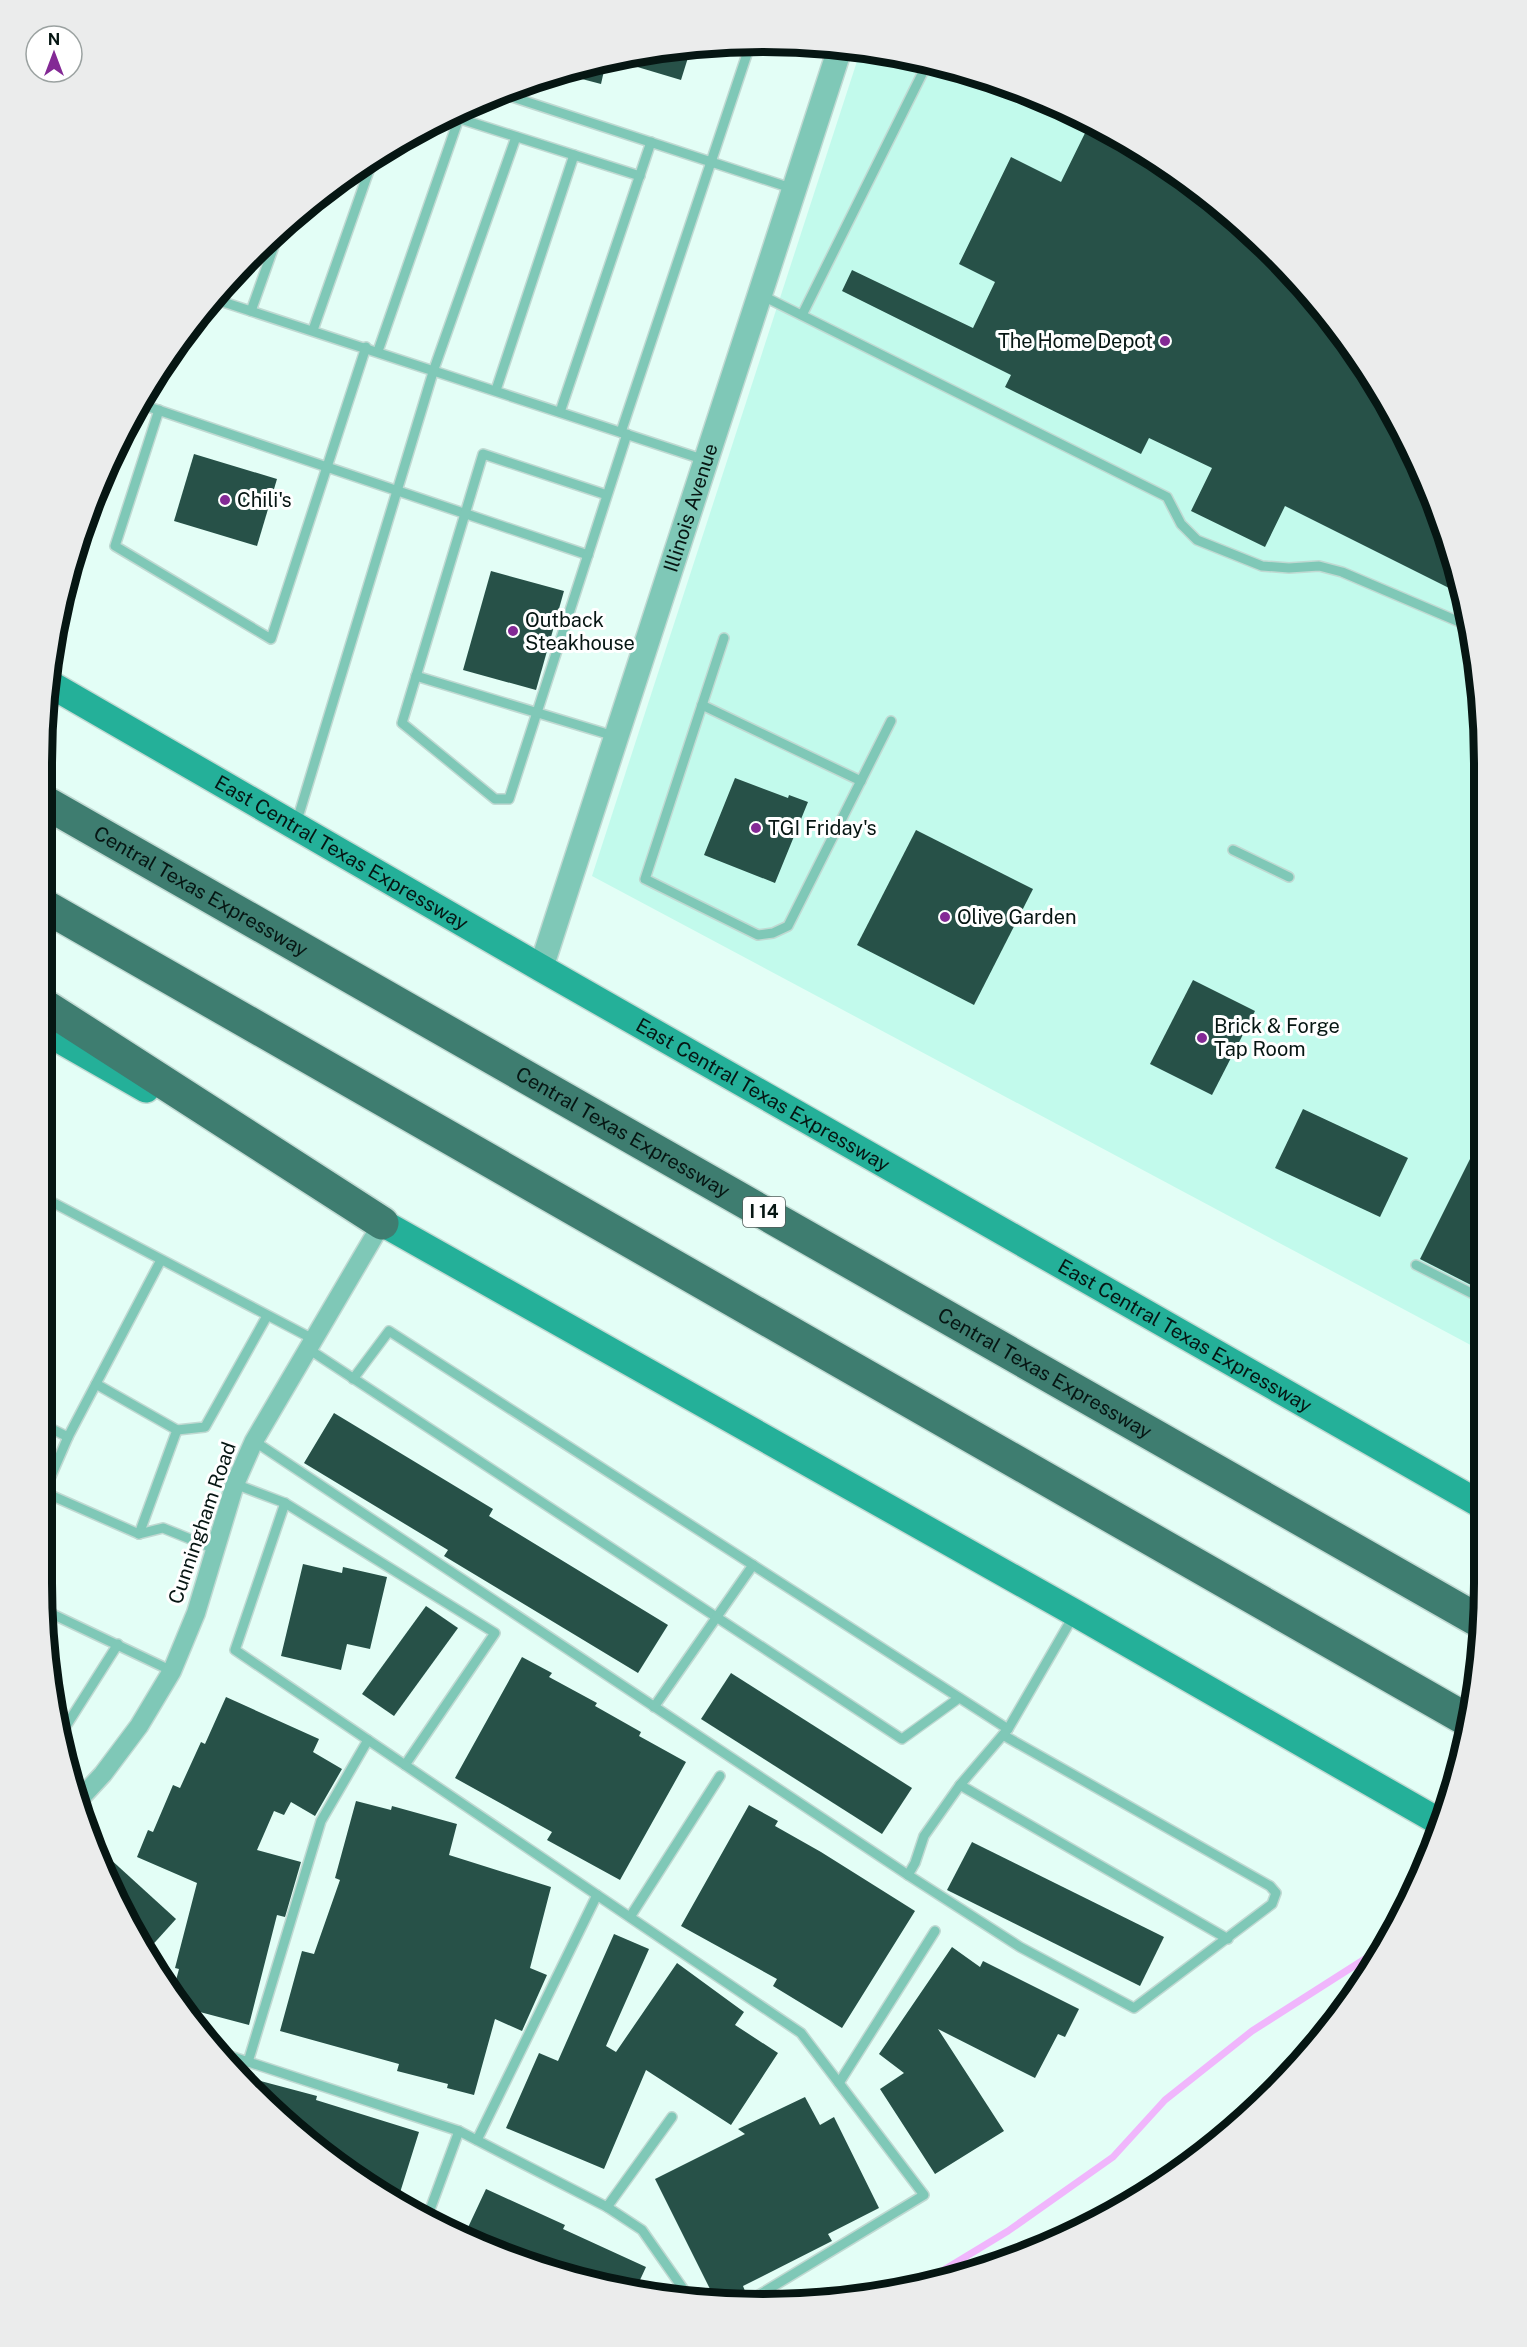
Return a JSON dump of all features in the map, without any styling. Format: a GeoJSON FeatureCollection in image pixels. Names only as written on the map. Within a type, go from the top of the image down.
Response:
{"type":"FeatureCollection","features":[{"type":"Feature","properties":{"kind":"highway","name":"Central Texas Expressway"},"geometry":{"type":"LineString","coordinates":[[52,806],[1473,1618]]}},
{"type":"Feature","properties":{"kind":"highway"},"geometry":{"type":"LineString","coordinates":[[52,910],[1462,1717]]}},
{"type":"Feature","properties":{"kind":"highway"},"geometry":{"type":"LineString","coordinates":[[52,1011],[382,1223]]}},
{"type":"Feature","properties":{"kind":"main road","name":"East Central Texas Expressway"},"geometry":{"type":"LineString","coordinates":[[57,688],[541,968],[1474,1501]]}},
{"type":"Feature","properties":{"kind":"main road"},"geometry":{"type":"LineString","coordinates":[[52,1035],[1434,1819]]}},
{"type":"Feature","properties":{"kind":"street","name":"Illinois Avenue"},"geometry":{"type":"LineString","coordinates":[[541,968],[837,57]]}},
{"type":"Feature","properties":{"kind":"street","name":"Cunningham Road"},"geometry":{"type":"LineString","coordinates":[[85,1794],[139,1726],[172,1671],[196,1612],[235,1484],[254,1441],[382,1223]]}},
{"type":"Feature","properties":{"kind":"lane"},"geometry":{"type":"LineString","coordinates":[[607,495],[483,454],[402,723],[495,799],[509,799],[607,495],[624,433],[747,53]]}},
{"type":"Feature","properties":{"kind":"lane"},"geometry":{"type":"LineString","coordinates":[[802,315],[923,71]]}},
{"type":"Feature","properties":{"kind":"lane"},"geometry":{"type":"LineString","coordinates":[[515,98],[794,189]]}},
{"type":"Feature","properties":{"kind":"lane"},"geometry":{"type":"LineString","coordinates":[[464,119],[640,176]]}},
{"type":"Feature","properties":{"kind":"lane"},"geometry":{"type":"LineString","coordinates":[[378,351],[458,122]]}},
{"type":"Feature","properties":{"kind":"lane"},"geometry":{"type":"LineString","coordinates":[[295,826],[434,369],[516,136]]}},
{"type":"Feature","properties":{"kind":"lane"},"geometry":{"type":"LineString","coordinates":[[560,412],[651,142]]}},
{"type":"Feature","properties":{"kind":"lane"},"geometry":{"type":"LineString","coordinates":[[496,390],[574,155]]}},
{"type":"Feature","properties":{"kind":"lane"},"geometry":{"type":"LineString","coordinates":[[313,330],[369,172]]}},
{"type":"Feature","properties":{"kind":"lane"},"geometry":{"type":"LineString","coordinates":[[251,311],[273,250]]}},
{"type":"Feature","properties":{"kind":"lane"},"geometry":{"type":"LineString","coordinates":[[759,294],[1167,497],[1181,525],[1197,540],[1262,566],[1289,568],[1319,566],[1342,572],[1460,622]]}},
{"type":"Feature","properties":{"kind":"lane"},"geometry":{"type":"LineString","coordinates":[[223,302],[434,369],[705,460]]}},
{"type":"Feature","properties":{"kind":"lane"},"geometry":{"type":"LineString","coordinates":[[159,410],[116,546],[271,639],[366,347]]}},
{"type":"Feature","properties":{"kind":"lane"},"geometry":{"type":"LineString","coordinates":[[149,407],[588,555]]}},
{"type":"Feature","properties":{"kind":"lane"},"geometry":{"type":"LineString","coordinates":[[724,638],[645,879],[758,935],[773,933],[788,926],[891,721]]}},
{"type":"Feature","properties":{"kind":"lane"},"geometry":{"type":"LineString","coordinates":[[416,676],[615,736]]}},
{"type":"Feature","properties":{"kind":"lane"},"geometry":{"type":"LineString","coordinates":[[702,705],[861,781]]}},
{"type":"Feature","properties":{"kind":"lane"},"geometry":{"type":"LineString","coordinates":[[1233,850],[1290,877]]}},
{"type":"Feature","properties":{"kind":"lane"},"geometry":{"type":"LineString","coordinates":[[52,1202],[267,1316],[310,1343],[353,1378],[902,1739],[959,1698]]}},
{"type":"Feature","properties":{"kind":"lane"},"geometry":{"type":"LineString","coordinates":[[52,1474],[68,1437],[161,1260]]}},
{"type":"Feature","properties":{"kind":"lane"},"geometry":{"type":"LineString","coordinates":[[1416,1265],[1474,1294]]}},
{"type":"Feature","properties":{"kind":"lane"},"geometry":{"type":"LineString","coordinates":[[96,1384],[177,1430],[205,1427],[267,1316]]}},
{"type":"Feature","properties":{"kind":"lane"},"geometry":{"type":"LineString","coordinates":[[254,1441],[908,1875],[1020,1947],[1134,2008],[1272,1904],[1276,1893],[1270,1886],[1006,1732],[959,1698],[389,1330],[353,1378]]}},
{"type":"Feature","properties":{"kind":"lane"},"geometry":{"type":"LineString","coordinates":[[52,1428],[68,1437]]}},
{"type":"Feature","properties":{"kind":"lane"},"geometry":{"type":"LineString","coordinates":[[139,1534],[177,1430]]}},
{"type":"Feature","properties":{"kind":"lane"},"geometry":{"type":"LineString","coordinates":[[235,1484],[285,1503],[495,1634],[405,1765]]}},
{"type":"Feature","properties":{"kind":"lane"},"geometry":{"type":"LineString","coordinates":[[52,1496],[139,1534],[163,1528],[214,1550]]}},
{"type":"Feature","properties":{"kind":"lane"},"geometry":{"type":"LineString","coordinates":[[285,1503],[235,1650],[801,2033],[924,2195],[761,2294]]}},
{"type":"Feature","properties":{"kind":"lane"},"geometry":{"type":"LineString","coordinates":[[654,1707],[753,1565]]}},
{"type":"Feature","properties":{"kind":"lane"},"geometry":{"type":"LineString","coordinates":[[908,1875],[915,1863],[924,1836],[960,1785],[1006,1732],[1075,1613]]}},
{"type":"Feature","properties":{"kind":"lane"},"geometry":{"type":"LineString","coordinates":[[53,1614],[172,1671]]}},
{"type":"Feature","properties":{"kind":"lane"},"geometry":{"type":"LineString","coordinates":[[67,1725],[118,1644]]}},
{"type":"Feature","properties":{"kind":"lane"},"geometry":{"type":"LineString","coordinates":[[248,2062],[321,1821],[368,1740]]}},
{"type":"Feature","properties":{"kind":"lane"},"geometry":{"type":"LineString","coordinates":[[630,1917],[720,1776]]}},
{"type":"Feature","properties":{"kind":"lane"},"geometry":{"type":"LineString","coordinates":[[960,1785],[1228,1939]]}},
{"type":"Feature","properties":{"kind":"lane"},"geometry":{"type":"LineString","coordinates":[[477,2140],[597,1895]]}},
{"type":"Feature","properties":{"kind":"lane"},"geometry":{"type":"LineString","coordinates":[[839,2083],[935,1931]]}},
{"type":"Feature","properties":{"kind":"lane"},"geometry":{"type":"LineString","coordinates":[[234,2057],[459,2131],[607,2207],[642,2230],[684,2289]]}},
{"type":"Feature","properties":{"kind":"lane"},"geometry":{"type":"LineString","coordinates":[[607,2207],[672,2117]]}},
{"type":"Feature","properties":{"kind":"lane"},"geometry":{"type":"LineString","coordinates":[[430,2211],[459,2131]]}},
{"type":"Feature","properties":{"kind":"shaded area"},"geometry":{"type":"Polygon","coordinates":[[[858,59],[902,66],[992,90],[1078,126],[1159,172],[1196,199],[1266,261],[1298,295],[1355,368],[1379,408],[1401,449],[1437,535],[1461,625],[1473,717],[1474,1347],[592,876],[858,59]]]}},
{"type":"Feature","properties":{"kind":"building"},"geometry":{"type":"Polygon","coordinates":[[[688,57],[681,80],[631,65],[688,57]]]}},
{"type":"Feature","properties":{"kind":"building"},"geometry":{"type":"Polygon","coordinates":[[[604,71],[601,84],[577,78],[604,71]]]}},
{"type":"Feature","properties":{"kind":"building","name":"The Home Depot"},"geometry":{"type":"Polygon","coordinates":[[[1086,130],[1159,172],[1196,199],[1266,261],[1328,331],[1355,368],[1379,408],[1420,491],[1437,535],[1453,590],[1285,506],[1265,547],[1191,511],[1212,468],[1149,438],[1141,454],[1005,387],[1011,375],[842,291],[852,270],[973,328],[995,282],[959,264],[1011,157],[1061,182],[1086,130]]]}},
{"type":"Feature","properties":{"kind":"building","name":"Chili's"},"geometry":{"type":"Polygon","coordinates":[[[194,454],[277,479],[257,546],[174,521],[194,454]]]}},
{"type":"Feature","properties":{"kind":"building","name":"Outback Steakhouse"},"geometry":{"type":"Polygon","coordinates":[[[491,571],[564,591],[536,690],[463,670],[491,571]]]}},
{"type":"Feature","properties":{"kind":"building","name":"TGI Friday's"},"geometry":{"type":"Polygon","coordinates":[[[735,778],[788,798],[789,795],[808,802],[775,883],[704,855],[735,778]]]}},
{"type":"Feature","properties":{"kind":"building","name":"Olive Garden"},"geometry":{"type":"Polygon","coordinates":[[[916,830],[1033,889],[974,1005],[857,945],[916,830]]]}},
{"type":"Feature","properties":{"kind":"building","name":"Brick & Forge Tap Room"},"geometry":{"type":"Polygon","coordinates":[[[1193,980],[1255,1011],[1212,1095],[1150,1064],[1193,980]]]}},
{"type":"Feature","properties":{"kind":"building"},"geometry":{"type":"Polygon","coordinates":[[[1303,1109],[1408,1158],[1380,1217],[1275,1168],[1303,1109]]]}},
{"type":"Feature","properties":{"kind":"building"},"geometry":{"type":"Polygon","coordinates":[[[1474,1151],[1474,1284],[1473,1286],[1420,1259],[1474,1151]]]}},
{"type":"Feature","properties":{"kind":"building"},"geometry":{"type":"Polygon","coordinates":[[[334,1413],[493,1509],[489,1516],[668,1625],[638,1673],[444,1556],[448,1550],[304,1463],[334,1413]]]}},
{"type":"Feature","properties":{"kind":"building"},"geometry":{"type":"Polygon","coordinates":[[[303,1564],[342,1573],[343,1567],[387,1577],[370,1649],[347,1644],[341,1670],[281,1656],[303,1564]]]}},
{"type":"Feature","properties":{"kind":"building"},"geometry":{"type":"Polygon","coordinates":[[[426,1606],[458,1628],[394,1716],[362,1694],[426,1606]]]}},
{"type":"Feature","properties":{"kind":"building"},"geometry":{"type":"Polygon","coordinates":[[[522,1657],[552,1673],[549,1677],[597,1703],[595,1706],[641,1732],[639,1736],[686,1762],[620,1880],[547,1840],[552,1832],[455,1778],[522,1657]]]}},
{"type":"Feature","properties":{"kind":"building"},"geometry":{"type":"Polygon","coordinates":[[[731,1673],[912,1788],[882,1834],[701,1719],[731,1673]]]}},
{"type":"Feature","properties":{"kind":"building"},"geometry":{"type":"Polygon","coordinates":[[[226,1697],[319,1739],[313,1752],[342,1769],[315,1816],[291,1802],[284,1815],[274,1811],[257,1850],[301,1862],[285,1917],[277,1915],[249,2025],[195,2011],[175,1983],[179,1969],[175,1968],[197,1883],[137,1857],[148,1830],[153,1832],[173,1785],[180,1788],[201,1742],[205,1744],[226,1697]]]}},
{"type":"Feature","properties":{"kind":"building"},"geometry":{"type":"Polygon","coordinates":[[[356,1801],[391,1810],[392,1806],[457,1824],[449,1855],[551,1887],[530,1968],[547,1975],[522,2031],[495,2019],[474,2095],[447,2088],[448,2084],[397,2071],[399,2064],[280,2031],[302,1951],[314,1954],[340,1880],[335,1878],[356,1801]]]}},
{"type":"Feature","properties":{"kind":"building"},"geometry":{"type":"Polygon","coordinates":[[[749,1805],[778,1821],[775,1826],[915,1911],[842,2028],[773,1986],[777,1979],[681,1926],[749,1805]]]}},
{"type":"Feature","properties":{"kind":"building"},"geometry":{"type":"Polygon","coordinates":[[[972,1842],[1164,1937],[1140,1986],[947,1890],[972,1842]]]}},
{"type":"Feature","properties":{"kind":"building"},"geometry":{"type":"Polygon","coordinates":[[[107,1856],[176,1919],[152,1946],[126,1898],[107,1856]]]}},
{"type":"Feature","properties":{"kind":"building"},"geometry":{"type":"Polygon","coordinates":[[[614,1934],[649,1949],[606,2046],[616,2052],[677,1963],[744,2012],[735,2025],[778,2053],[731,2125],[646,2070],[604,2169],[506,2128],[539,2053],[558,2061],[614,1934]]]}},
{"type":"Feature","properties":{"kind":"building"},"geometry":{"type":"Polygon","coordinates":[[[952,1947],[980,1967],[983,1961],[1079,2009],[1065,2037],[1058,2034],[1035,2078],[938,2029],[1004,2131],[935,2174],[880,2089],[904,2073],[879,2054],[952,1947]]]}},
{"type":"Feature","properties":{"kind":"building"},"geometry":{"type":"Polygon","coordinates":[[[255,2079],[317,2096],[316,2100],[419,2132],[400,2194],[368,2175],[331,2148],[255,2079]]]}},
{"type":"Feature","properties":{"kind":"building"},"geometry":{"type":"Polygon","coordinates":[[[805,2097],[820,2125],[834,2117],[879,2208],[828,2234],[832,2241],[743,2286],[745,2291],[739,2293],[712,2292],[655,2179],[745,2134],[738,2129],[805,2097]]]}},
{"type":"Feature","properties":{"kind":"building"},"geometry":{"type":"Polygon","coordinates":[[[486,2189],[565,2225],[563,2229],[646,2267],[639,2283],[625,2281],[535,2257],[467,2229],[486,2189]]]}},
{"type":"Feature","properties":{"kind":"waterway"},"geometry":{"type":"LineString","coordinates":[[941,2272],[1008,2231],[1113,2157],[1165,2100],[1252,2031],[1368,1957]]}},
{"type":"Feature","properties":{"kind":"place","name":"The Home Depot"},"geometry":{"type":"Point","coordinates":[1165,341]}},
{"type":"Feature","properties":{"kind":"place","name":"Chili's"},"geometry":{"type":"Point","coordinates":[225,500]}},
{"type":"Feature","properties":{"kind":"place","name":"Outback Steakhouse"},"geometry":{"type":"Point","coordinates":[513,631]}},
{"type":"Feature","properties":{"kind":"place","name":"TGI Friday's"},"geometry":{"type":"Point","coordinates":[756,828]}},
{"type":"Feature","properties":{"kind":"place","name":"Olive Garden"},"geometry":{"type":"Point","coordinates":[945,917]}},
{"type":"Feature","properties":{"kind":"place","name":"Brick & Forge Tap Room"},"geometry":{"type":"Point","coordinates":[1202,1038]}}]}
